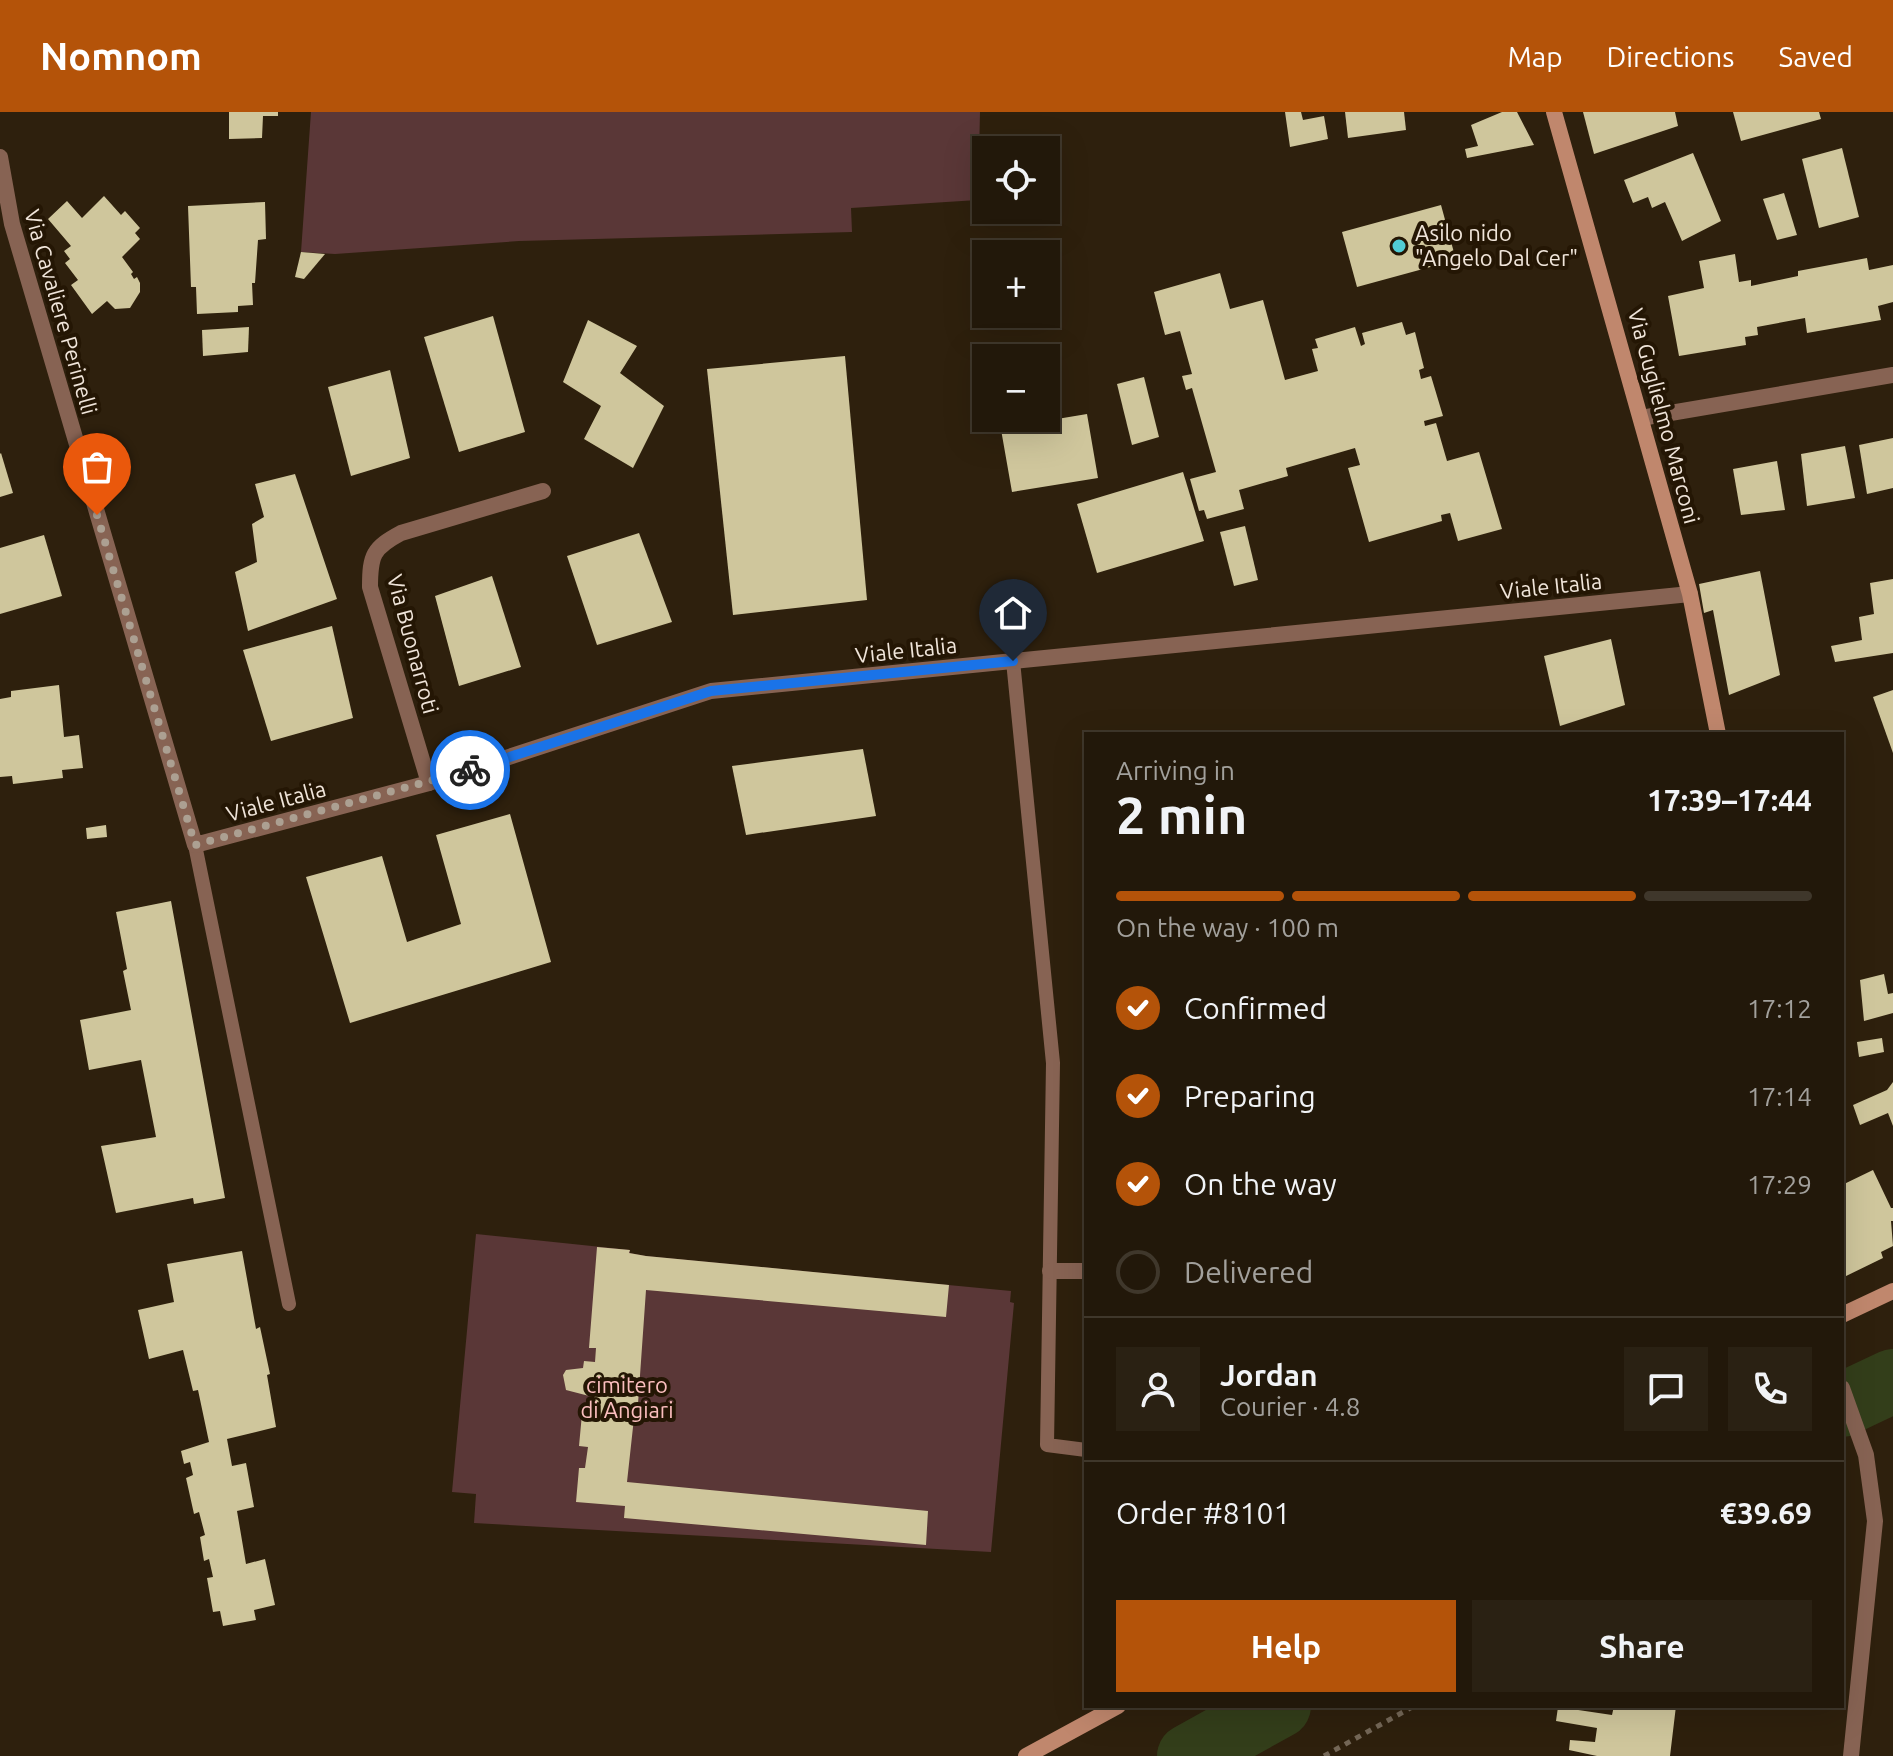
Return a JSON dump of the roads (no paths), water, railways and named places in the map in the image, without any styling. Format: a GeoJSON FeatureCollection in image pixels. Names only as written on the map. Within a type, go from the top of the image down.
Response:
{"type":"FeatureCollection","features":[{"type":"Feature","properties":{"kind":"street","name":"Via Guglielmo Marconi"},"geometry":{"type":"LineString","coordinates":[[1554,112],[1690,594],[1718,732]]}},
{"type":"Feature","properties":{"kind":"street","name":"Via Cavaliere Perinelli"},"geometry":{"type":"LineString","coordinates":[[0,157],[12,224],[195,845]]}},
{"type":"Feature","properties":{"kind":"street"},"geometry":{"type":"LineString","coordinates":[[1641,418],[1893,375]]}},
{"type":"Feature","properties":{"kind":"street","name":"Via Buonarroti"},"geometry":{"type":"LineString","coordinates":[[429,783],[370,587],[370,561],[380,544],[401,533],[543,491]]}},
{"type":"Feature","properties":{"kind":"street","name":"Viale Italia"},"geometry":{"type":"LineString","coordinates":[[195,845],[429,783],[711,691],[1690,594]]}},
{"type":"Feature","properties":{"kind":"street"},"geometry":{"type":"LineString","coordinates":[[1050,1271],[1084,1271]]}},
{"type":"Feature","properties":{"kind":"street"},"geometry":{"type":"LineString","coordinates":[[1844,1314],[1893,1291]]}},
{"type":"Feature","properties":{"kind":"street"},"geometry":{"type":"LineString","coordinates":[[1844,1394],[1865,1453],[1875,1521],[1851,1756]]}},
{"type":"Feature","properties":{"kind":"street"},"geometry":{"type":"LineString","coordinates":[[1875,1521],[1893,1519]]}},
{"type":"Feature","properties":{"kind":"street"},"geometry":{"type":"LineString","coordinates":[[1026,1756],[1114,1708]]}},
{"type":"Feature","properties":{"kind":"lane"},"geometry":{"type":"LineString","coordinates":[[1013,661],[1053,1063],[1047,1445],[1084,1450]]}},
{"type":"Feature","properties":{"kind":"lane"},"geometry":{"type":"LineString","coordinates":[[195,845],[289,1304]]}},
{"type":"Feature","properties":{"kind":"waterway"},"geometry":{"type":"LineString","coordinates":[[1844,1404],[1893,1381]]}},
{"type":"Feature","properties":{"kind":"waterway"},"geometry":{"type":"LineString","coordinates":[[1189,1756],[1275,1708]]}},
{"type":"Feature","properties":{"kind":"place","name":"Asilo nido \"Angelo Dal Cer\""},"geometry":{"type":"Point","coordinates":[1399,246]}},
{"type":"Feature","properties":{"kind":"park label","name":"cimitero di Angiari"},"geometry":{"type":"Point","coordinates":[627,1398]}}]}
